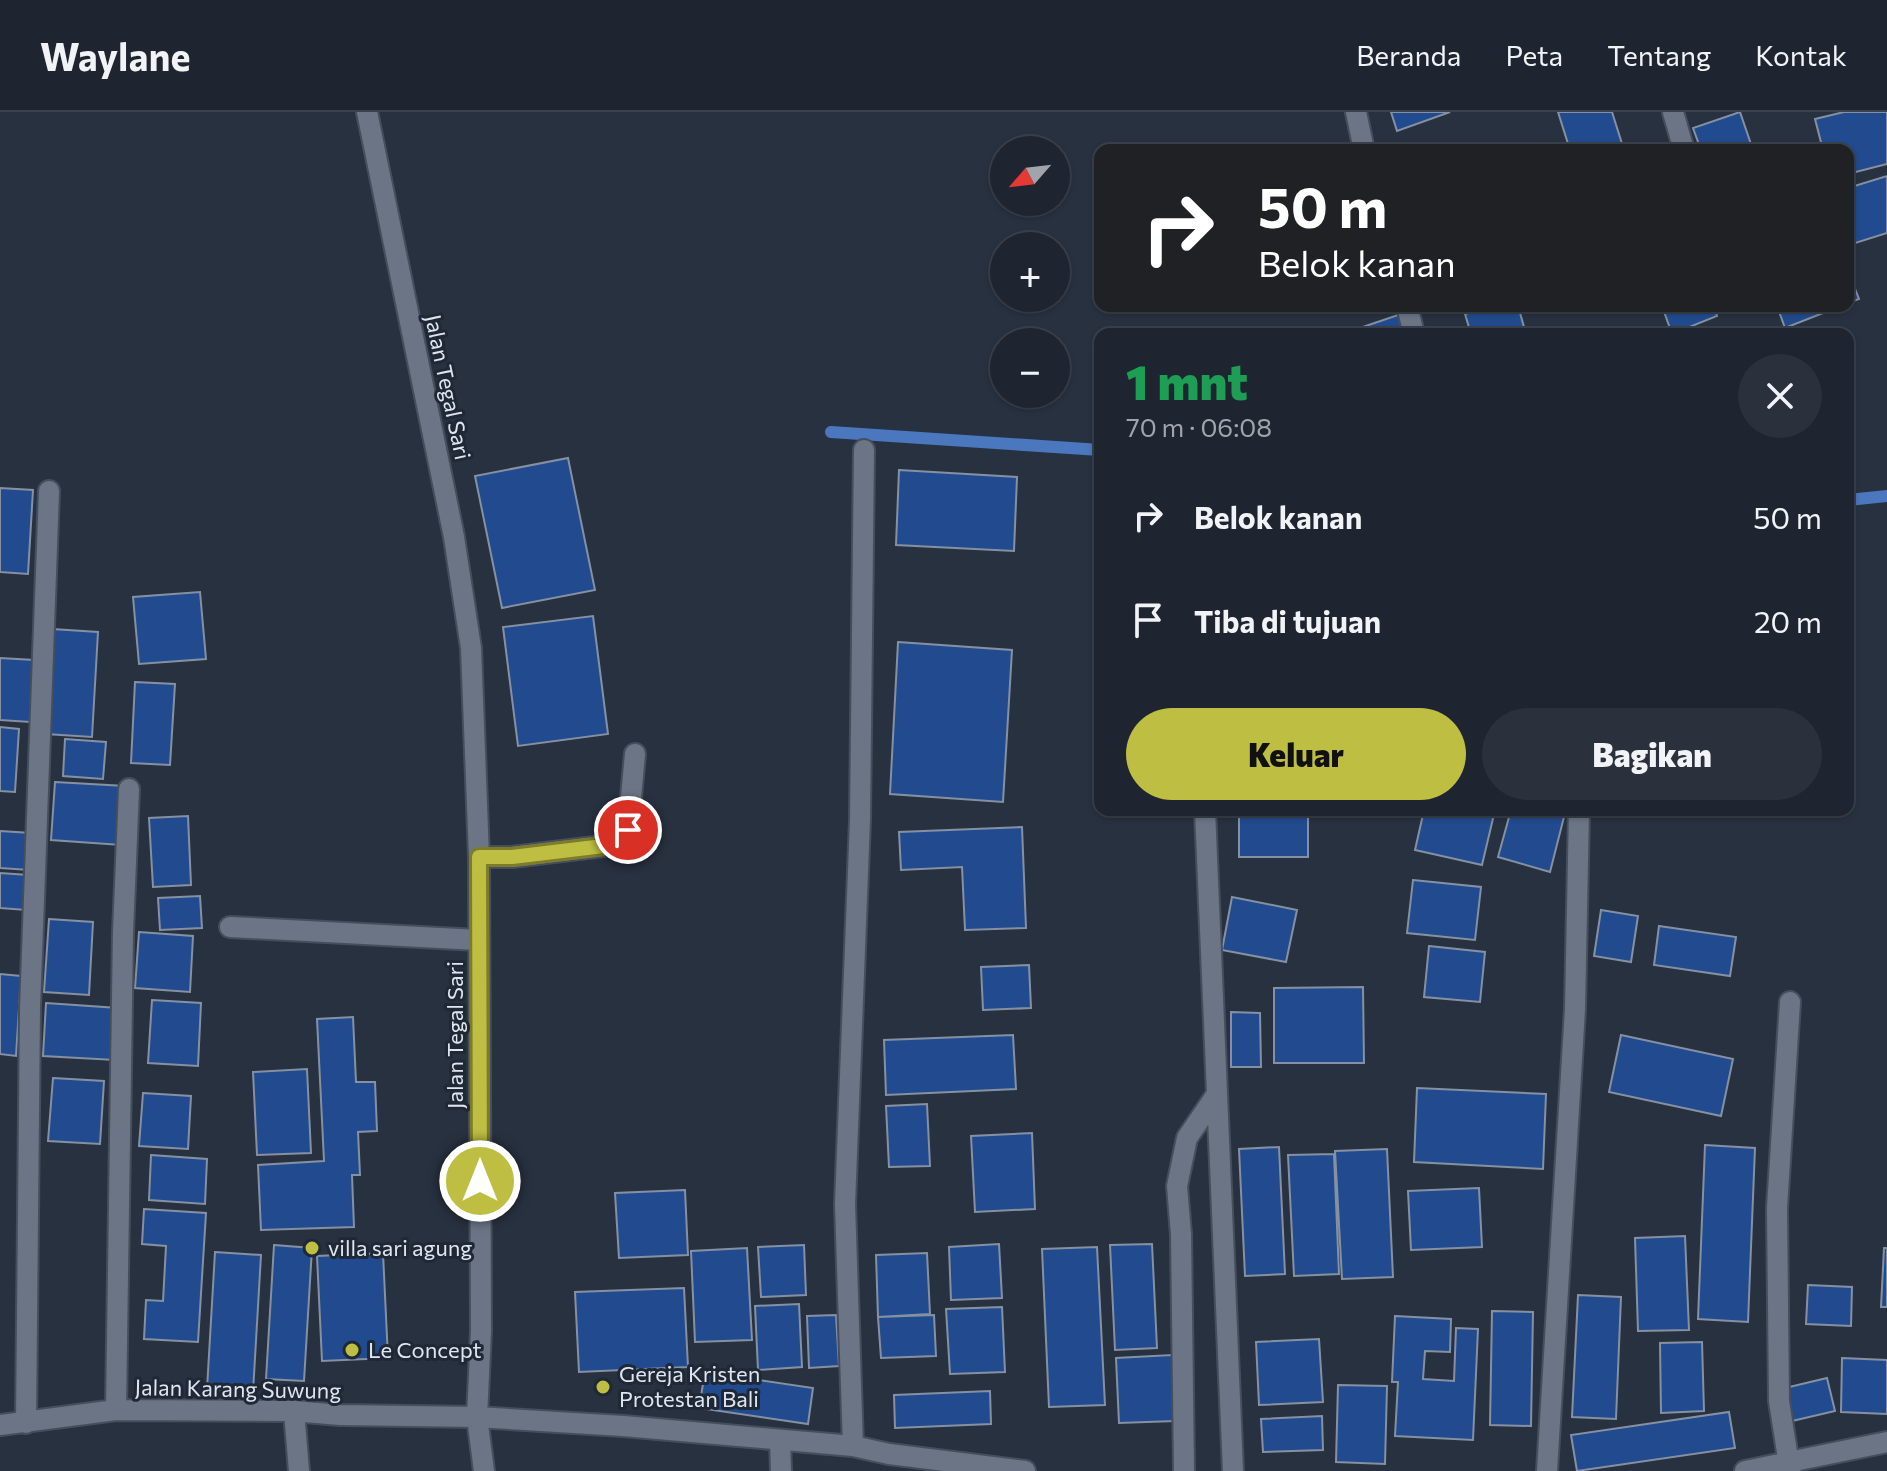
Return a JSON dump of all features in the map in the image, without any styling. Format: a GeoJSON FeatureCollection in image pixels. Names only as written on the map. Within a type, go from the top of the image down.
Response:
{"type":"FeatureCollection","features":[{"type":"Feature","properties":{"kind":"street","name":"Jalan Tegal Sari"},"geometry":{"type":"LineString","coordinates":[[367,112],[454,537],[471,648],[479,857],[481,1331],[477,1417],[484,1471]]}},
{"type":"Feature","properties":{"kind":"street"},"geometry":{"type":"LineString","coordinates":[[1356,112],[1363,144]]}},
{"type":"Feature","properties":{"kind":"street"},"geometry":{"type":"LineString","coordinates":[[1673,112],[1682,144]]}},
{"type":"Feature","properties":{"kind":"street"},"geometry":{"type":"LineString","coordinates":[[853,1446],[845,1204],[860,820],[864,450]]}},
{"type":"Feature","properties":{"kind":"street"},"geometry":{"type":"LineString","coordinates":[[26,1423],[30,1008],[49,491]]}},
{"type":"Feature","properties":{"kind":"street"},"geometry":{"type":"LineString","coordinates":[[479,857],[512,857],[612,845],[622,840],[628,830],[635,754]]}},
{"type":"Feature","properties":{"kind":"street"},"geometry":{"type":"LineString","coordinates":[[116,1410],[123,932],[129,789]]}},
{"type":"Feature","properties":{"kind":"street"},"geometry":{"type":"LineString","coordinates":[[1205,816],[1233,1471]]}},
{"type":"Feature","properties":{"kind":"street"},"geometry":{"type":"LineString","coordinates":[[1547,1471],[1575,1009],[1579,816]]}},
{"type":"Feature","properties":{"kind":"street"},"geometry":{"type":"LineString","coordinates":[[230,927],[478,940]]}},
{"type":"Feature","properties":{"kind":"street"},"geometry":{"type":"LineString","coordinates":[[1789,1466],[1779,1401],[1777,1208],[1790,1002]]}},
{"type":"Feature","properties":{"kind":"street"},"geometry":{"type":"LineString","coordinates":[[1184,1471],[1181,1234],[1177,1186],[1187,1138],[1215,1097]]}},
{"type":"Feature","properties":{"kind":"street","name":"Jalan Karang Suwung"},"geometry":{"type":"LineString","coordinates":[[0,1425],[116,1410],[294,1411],[340,1415],[477,1417]]}},
{"type":"Feature","properties":{"kind":"street"},"geometry":{"type":"LineString","coordinates":[[294,1411],[299,1471]]}},
{"type":"Feature","properties":{"kind":"street"},"geometry":{"type":"LineString","coordinates":[[477,1417],[853,1446],[890,1463],[1025,1471]]}},
{"type":"Feature","properties":{"kind":"street"},"geometry":{"type":"LineString","coordinates":[[780,1440],[781,1471]]}},
{"type":"Feature","properties":{"kind":"street"},"geometry":{"type":"LineString","coordinates":[[1745,1471],[1789,1466],[1887,1442]]}},
{"type":"Feature","properties":{"kind":"building"},"geometry":{"type":"Polygon","coordinates":[[[1391,112],[1450,112],[1397,131],[1391,112]]]}},
{"type":"Feature","properties":{"kind":"building"},"geometry":{"type":"Polygon","coordinates":[[[1558,112],[1612,112],[1622,144],[1568,144],[1558,112]]]}},
{"type":"Feature","properties":{"kind":"building"},"geometry":{"type":"Polygon","coordinates":[[[1740,112],[1751,144],[1699,144],[1693,128],[1740,112]]]}},
{"type":"Feature","properties":{"kind":"building"},"geometry":{"type":"Polygon","coordinates":[[[1844,112],[1887,112],[1887,164],[1854,172],[1854,144],[1821,144],[1815,119],[1844,112]]]}},
{"type":"Feature","properties":{"kind":"building"},"geometry":{"type":"Polygon","coordinates":[[[1887,176],[1887,233],[1854,243],[1854,186],[1887,176]]]}},
{"type":"Feature","properties":{"kind":"building"},"geometry":{"type":"Polygon","coordinates":[[[1520,312],[1524,328],[1469,328],[1465,314],[1520,312]]]}},
{"type":"Feature","properties":{"kind":"building"},"geometry":{"type":"Polygon","coordinates":[[[1664,312],[1716,312],[1717,316],[1687,328],[1670,328],[1664,312]]]}},
{"type":"Feature","properties":{"kind":"building"},"geometry":{"type":"Polygon","coordinates":[[[1779,312],[1826,312],[1785,328],[1779,312]]]}},
{"type":"Feature","properties":{"kind":"building"},"geometry":{"type":"Polygon","coordinates":[[[1398,315],[1402,328],[1360,328],[1398,315]]]}},
{"type":"Feature","properties":{"kind":"building"},"geometry":{"type":"Polygon","coordinates":[[[568,458],[595,590],[502,608],[475,476],[568,458]]]}},
{"type":"Feature","properties":{"kind":"building"},"geometry":{"type":"Polygon","coordinates":[[[899,470],[1017,477],[1014,551],[896,545],[899,470]]]}},
{"type":"Feature","properties":{"kind":"building"},"geometry":{"type":"Polygon","coordinates":[[[0,488],[33,490],[28,574],[0,572],[0,488]]]}},
{"type":"Feature","properties":{"kind":"building"},"geometry":{"type":"Polygon","coordinates":[[[200,592],[206,659],[139,664],[133,597],[200,592]]]}},
{"type":"Feature","properties":{"kind":"building"},"geometry":{"type":"Polygon","coordinates":[[[593,616],[608,734],[518,746],[503,627],[593,616]]]}},
{"type":"Feature","properties":{"kind":"building"},"geometry":{"type":"Polygon","coordinates":[[[52,629],[98,632],[92,737],[46,734],[52,629]]]}},
{"type":"Feature","properties":{"kind":"building"},"geometry":{"type":"Polygon","coordinates":[[[898,642],[1012,650],[1003,802],[890,794],[898,642]]]}},
{"type":"Feature","properties":{"kind":"building"},"geometry":{"type":"Polygon","coordinates":[[[0,658],[34,660],[30,722],[0,720],[0,658]]]}},
{"type":"Feature","properties":{"kind":"building"},"geometry":{"type":"Polygon","coordinates":[[[135,682],[175,684],[170,765],[131,763],[135,682]]]}},
{"type":"Feature","properties":{"kind":"building"},"geometry":{"type":"Polygon","coordinates":[[[0,727],[19,729],[15,792],[0,791],[0,727]]]}},
{"type":"Feature","properties":{"kind":"building"},"geometry":{"type":"Polygon","coordinates":[[[65,739],[106,742],[103,779],[63,776],[65,739]]]}},
{"type":"Feature","properties":{"kind":"building"},"geometry":{"type":"Polygon","coordinates":[[[55,782],[125,786],[121,845],[51,840],[55,782]]]}},
{"type":"Feature","properties":{"kind":"building"},"geometry":{"type":"Polygon","coordinates":[[[188,816],[191,885],[153,887],[149,818],[188,816]]]}},
{"type":"Feature","properties":{"kind":"building"},"geometry":{"type":"Polygon","coordinates":[[[1239,816],[1308,816],[1308,857],[1239,857],[1239,816]]]}},
{"type":"Feature","properties":{"kind":"building"},"geometry":{"type":"Polygon","coordinates":[[[1423,816],[1494,816],[1482,865],[1415,850],[1423,816]]]}},
{"type":"Feature","properties":{"kind":"building"},"geometry":{"type":"Polygon","coordinates":[[[1509,816],[1564,816],[1550,872],[1498,857],[1509,816]]]}},
{"type":"Feature","properties":{"kind":"building"},"geometry":{"type":"Polygon","coordinates":[[[1022,827],[1026,928],[965,930],[962,867],[901,870],[899,832],[1022,827]]]}},
{"type":"Feature","properties":{"kind":"building"},"geometry":{"type":"Polygon","coordinates":[[[0,831],[31,833],[29,870],[0,868],[0,831]]]}},
{"type":"Feature","properties":{"kind":"building"},"geometry":{"type":"Polygon","coordinates":[[[0,873],[28,875],[26,910],[0,908],[0,873]]]}},
{"type":"Feature","properties":{"kind":"building"},"geometry":{"type":"Polygon","coordinates":[[[1413,880],[1481,887],[1475,940],[1407,933],[1413,880]]]}},
{"type":"Feature","properties":{"kind":"building"},"geometry":{"type":"Polygon","coordinates":[[[200,896],[202,928],[160,930],[158,898],[200,896]]]}},
{"type":"Feature","properties":{"kind":"building"},"geometry":{"type":"Polygon","coordinates":[[[1232,897],[1297,910],[1286,962],[1222,950],[1232,897]]]}},
{"type":"Feature","properties":{"kind":"building"},"geometry":{"type":"Polygon","coordinates":[[[1601,910],[1638,916],[1631,962],[1594,956],[1601,910]]]}},
{"type":"Feature","properties":{"kind":"building"},"geometry":{"type":"Polygon","coordinates":[[[49,919],[93,922],[89,995],[44,992],[49,919]]]}},
{"type":"Feature","properties":{"kind":"building"},"geometry":{"type":"Polygon","coordinates":[[[1659,926],[1736,937],[1730,976],[1654,965],[1659,926]]]}},
{"type":"Feature","properties":{"kind":"building"},"geometry":{"type":"Polygon","coordinates":[[[139,932],[193,936],[190,992],[135,988],[139,932]]]}},
{"type":"Feature","properties":{"kind":"building"},"geometry":{"type":"Polygon","coordinates":[[[1429,946],[1485,952],[1480,1002],[1424,997],[1429,946]]]}},
{"type":"Feature","properties":{"kind":"building"},"geometry":{"type":"Polygon","coordinates":[[[1029,965],[1031,1008],[983,1010],[981,967],[1029,965]]]}},
{"type":"Feature","properties":{"kind":"building"},"geometry":{"type":"Polygon","coordinates":[[[0,974],[21,976],[16,1056],[0,1054],[0,974]]]}},
{"type":"Feature","properties":{"kind":"building"},"geometry":{"type":"Polygon","coordinates":[[[1363,987],[1364,1063],[1274,1063],[1274,988],[1363,987]]]}},
{"type":"Feature","properties":{"kind":"building"},"geometry":{"type":"Polygon","coordinates":[[[152,1000],[201,1003],[198,1066],[148,1063],[152,1000]]]}},
{"type":"Feature","properties":{"kind":"building"},"geometry":{"type":"Polygon","coordinates":[[[46,1003],[118,1008],[115,1060],[43,1056],[46,1003]]]}},
{"type":"Feature","properties":{"kind":"building"},"geometry":{"type":"Polygon","coordinates":[[[1231,1012],[1260,1013],[1261,1067],[1231,1067],[1231,1012]]]}},
{"type":"Feature","properties":{"kind":"building"},"geometry":{"type":"Polygon","coordinates":[[[353,1017],[356,1082],[375,1082],[377,1131],[358,1132],[360,1175],[352,1175],[354,1227],[261,1230],[258,1165],[324,1161],[317,1019],[353,1017]]]}},
{"type":"Feature","properties":{"kind":"building"},"geometry":{"type":"Polygon","coordinates":[[[1013,1035],[1016,1089],[886,1095],[884,1040],[1013,1035]]]}},
{"type":"Feature","properties":{"kind":"building"},"geometry":{"type":"Polygon","coordinates":[[[1621,1035],[1733,1059],[1721,1116],[1609,1092],[1621,1035]]]}},
{"type":"Feature","properties":{"kind":"building"},"geometry":{"type":"Polygon","coordinates":[[[307,1069],[311,1153],[257,1155],[253,1072],[307,1069]]]}},
{"type":"Feature","properties":{"kind":"building"},"geometry":{"type":"Polygon","coordinates":[[[53,1078],[104,1081],[100,1144],[48,1141],[53,1078]]]}},
{"type":"Feature","properties":{"kind":"building"},"geometry":{"type":"Polygon","coordinates":[[[1417,1088],[1546,1094],[1543,1169],[1414,1162],[1417,1088]]]}},
{"type":"Feature","properties":{"kind":"building"},"geometry":{"type":"Polygon","coordinates":[[[143,1093],[191,1096],[188,1149],[139,1146],[143,1093]]]}},
{"type":"Feature","properties":{"kind":"building"},"geometry":{"type":"Polygon","coordinates":[[[927,1104],[930,1166],[889,1167],[886,1106],[927,1104]]]}},
{"type":"Feature","properties":{"kind":"building"},"geometry":{"type":"Polygon","coordinates":[[[1032,1133],[1035,1209],[975,1212],[971,1136],[1032,1133]]]}},
{"type":"Feature","properties":{"kind":"building"},"geometry":{"type":"Polygon","coordinates":[[[1705,1145],[1755,1148],[1748,1322],[1698,1319],[1705,1145]]]}},
{"type":"Feature","properties":{"kind":"building"},"geometry":{"type":"Polygon","coordinates":[[[1279,1147],[1285,1274],[1245,1276],[1239,1149],[1279,1147]]]}},
{"type":"Feature","properties":{"kind":"building"},"geometry":{"type":"Polygon","coordinates":[[[1387,1149],[1393,1277],[1342,1279],[1335,1151],[1387,1149]]]}},
{"type":"Feature","properties":{"kind":"building"},"geometry":{"type":"Polygon","coordinates":[[[1334,1154],[1339,1274],[1294,1276],[1288,1155],[1334,1154]]]}},
{"type":"Feature","properties":{"kind":"building"},"geometry":{"type":"Polygon","coordinates":[[[151,1155],[207,1159],[205,1204],[149,1200],[151,1155]]]}},
{"type":"Feature","properties":{"kind":"building"},"geometry":{"type":"Polygon","coordinates":[[[1479,1188],[1482,1247],[1411,1250],[1408,1191],[1479,1188]]]}},
{"type":"Feature","properties":{"kind":"building"},"geometry":{"type":"Polygon","coordinates":[[[685,1190],[688,1255],[619,1258],[615,1193],[685,1190]]]}},
{"type":"Feature","properties":{"kind":"building"},"geometry":{"type":"Polygon","coordinates":[[[144,1209],[206,1213],[198,1342],[144,1339],[146,1300],[163,1301],[166,1246],[142,1244],[144,1209]]]}},
{"type":"Feature","properties":{"kind":"building"},"geometry":{"type":"Polygon","coordinates":[[[1685,1236],[1689,1330],[1638,1331],[1635,1238],[1685,1236]]]}},
{"type":"Feature","properties":{"kind":"building"},"geometry":{"type":"Polygon","coordinates":[[[999,1244],[1002,1298],[951,1300],[949,1247],[999,1244]]]}},
{"type":"Feature","properties":{"kind":"building"},"geometry":{"type":"Polygon","coordinates":[[[1152,1244],[1157,1348],[1115,1350],[1110,1245],[1152,1244]]]}},
{"type":"Feature","properties":{"kind":"building"},"geometry":{"type":"Polygon","coordinates":[[[274,1245],[312,1248],[304,1381],[266,1379],[274,1245]]]}},
{"type":"Feature","properties":{"kind":"building"},"geometry":{"type":"Polygon","coordinates":[[[804,1245],[806,1295],[761,1297],[758,1247],[804,1245]]]}},
{"type":"Feature","properties":{"kind":"building"},"geometry":{"type":"Polygon","coordinates":[[[1097,1247],[1105,1405],[1049,1407],[1042,1249],[1097,1247]]]}},
{"type":"Feature","properties":{"kind":"building"},"geometry":{"type":"Polygon","coordinates":[[[747,1248],[752,1340],[695,1342],[691,1251],[747,1248]]]}},
{"type":"Feature","properties":{"kind":"building"},"geometry":{"type":"Polygon","coordinates":[[[1884,1248],[1887,1248],[1887,1307],[1881,1307],[1884,1248]]]}},
{"type":"Feature","properties":{"kind":"building"},"geometry":{"type":"Polygon","coordinates":[[[215,1252],[261,1255],[253,1392],[207,1389],[215,1252]]]}},
{"type":"Feature","properties":{"kind":"building"},"geometry":{"type":"Polygon","coordinates":[[[383,1253],[388,1358],[322,1361],[317,1256],[383,1253]]]}},
{"type":"Feature","properties":{"kind":"building"},"geometry":{"type":"Polygon","coordinates":[[[927,1253],[930,1314],[878,1317],[876,1255],[927,1253]]]}},
{"type":"Feature","properties":{"kind":"building"},"geometry":{"type":"Polygon","coordinates":[[[1808,1285],[1852,1287],[1851,1326],[1806,1324],[1808,1285]]]}},
{"type":"Feature","properties":{"kind":"building"},"geometry":{"type":"Polygon","coordinates":[[[684,1288],[688,1367],[579,1372],[575,1292],[684,1288]]]}},
{"type":"Feature","properties":{"kind":"building"},"geometry":{"type":"Polygon","coordinates":[[[1578,1295],[1621,1297],[1616,1419],[1572,1417],[1578,1295]]]}},
{"type":"Feature","properties":{"kind":"building"},"geometry":{"type":"Polygon","coordinates":[[[799,1304],[802,1367],[758,1370],[755,1306],[799,1304]]]}},
{"type":"Feature","properties":{"kind":"building"},"geometry":{"type":"Polygon","coordinates":[[[1002,1307],[1005,1372],[950,1374],[946,1309],[1002,1307]]]}},
{"type":"Feature","properties":{"kind":"building"},"geometry":{"type":"Polygon","coordinates":[[[1492,1311],[1533,1312],[1531,1426],[1490,1425],[1492,1311]]]}},
{"type":"Feature","properties":{"kind":"building"},"geometry":{"type":"Polygon","coordinates":[[[836,1315],[839,1366],[809,1368],[807,1316],[836,1315]]]}},
{"type":"Feature","properties":{"kind":"building"},"geometry":{"type":"Polygon","coordinates":[[[934,1315],[936,1356],[881,1358],[878,1317],[934,1315]]]}},
{"type":"Feature","properties":{"kind":"building"},"geometry":{"type":"Polygon","coordinates":[[[1395,1316],[1451,1319],[1450,1352],[1425,1351],[1423,1379],[1454,1381],[1456,1328],[1478,1329],[1473,1440],[1395,1436],[1398,1382],[1392,1382],[1395,1316]]]}},
{"type":"Feature","properties":{"kind":"building"},"geometry":{"type":"Polygon","coordinates":[[[1319,1339],[1323,1402],[1259,1405],[1256,1342],[1319,1339]]]}},
{"type":"Feature","properties":{"kind":"building"},"geometry":{"type":"Polygon","coordinates":[[[1702,1342],[1704,1411],[1661,1413],[1660,1343],[1702,1342]]]}},
{"type":"Feature","properties":{"kind":"building"},"geometry":{"type":"Polygon","coordinates":[[[1172,1355],[1175,1421],[1119,1423],[1116,1358],[1172,1355]]]}},
{"type":"Feature","properties":{"kind":"building"},"geometry":{"type":"Polygon","coordinates":[[[1842,1358],[1887,1360],[1887,1414],[1841,1412],[1842,1358]]]}},
{"type":"Feature","properties":{"kind":"building"},"geometry":{"type":"Polygon","coordinates":[[[705,1372],[813,1388],[808,1424],[699,1408],[705,1372]]]}},
{"type":"Feature","properties":{"kind":"building"},"geometry":{"type":"Polygon","coordinates":[[[1827,1378],[1835,1411],[1792,1421],[1785,1388],[1827,1378]]]}},
{"type":"Feature","properties":{"kind":"building"},"geometry":{"type":"Polygon","coordinates":[[[1338,1385],[1387,1386],[1385,1464],[1336,1462],[1338,1385]]]}},
{"type":"Feature","properties":{"kind":"building"},"geometry":{"type":"Polygon","coordinates":[[[990,1391],[991,1424],[895,1428],[894,1395],[990,1391]]]}},
{"type":"Feature","properties":{"kind":"building"},"geometry":{"type":"Polygon","coordinates":[[[1729,1412],[1735,1448],[1577,1471],[1571,1435],[1729,1412]]]}},
{"type":"Feature","properties":{"kind":"building"},"geometry":{"type":"Polygon","coordinates":[[[1322,1416],[1323,1450],[1263,1452],[1261,1419],[1322,1416]]]}},
{"type":"Feature","properties":{"kind":"waterway"},"geometry":{"type":"LineString","coordinates":[[831,432],[1094,450]]}},
{"type":"Feature","properties":{"kind":"waterway"},"geometry":{"type":"LineString","coordinates":[[1854,499],[1887,496]]}},
{"type":"Feature","properties":{"kind":"place","name":"villa sari agung"},"geometry":{"type":"Point","coordinates":[312,1248]}},
{"type":"Feature","properties":{"kind":"place","name":"Le Concept"},"geometry":{"type":"Point","coordinates":[352,1350]}},
{"type":"Feature","properties":{"kind":"place","name":"Gereja Kristen Protestan Bali"},"geometry":{"type":"Point","coordinates":[603,1387]}},
{"type":"Feature","properties":{"kind":"route"},"geometry":{"type":"LineString","coordinates":[[480,1181],[479,857],[512,857],[612,845],[622,840],[628,830]]}}]}
